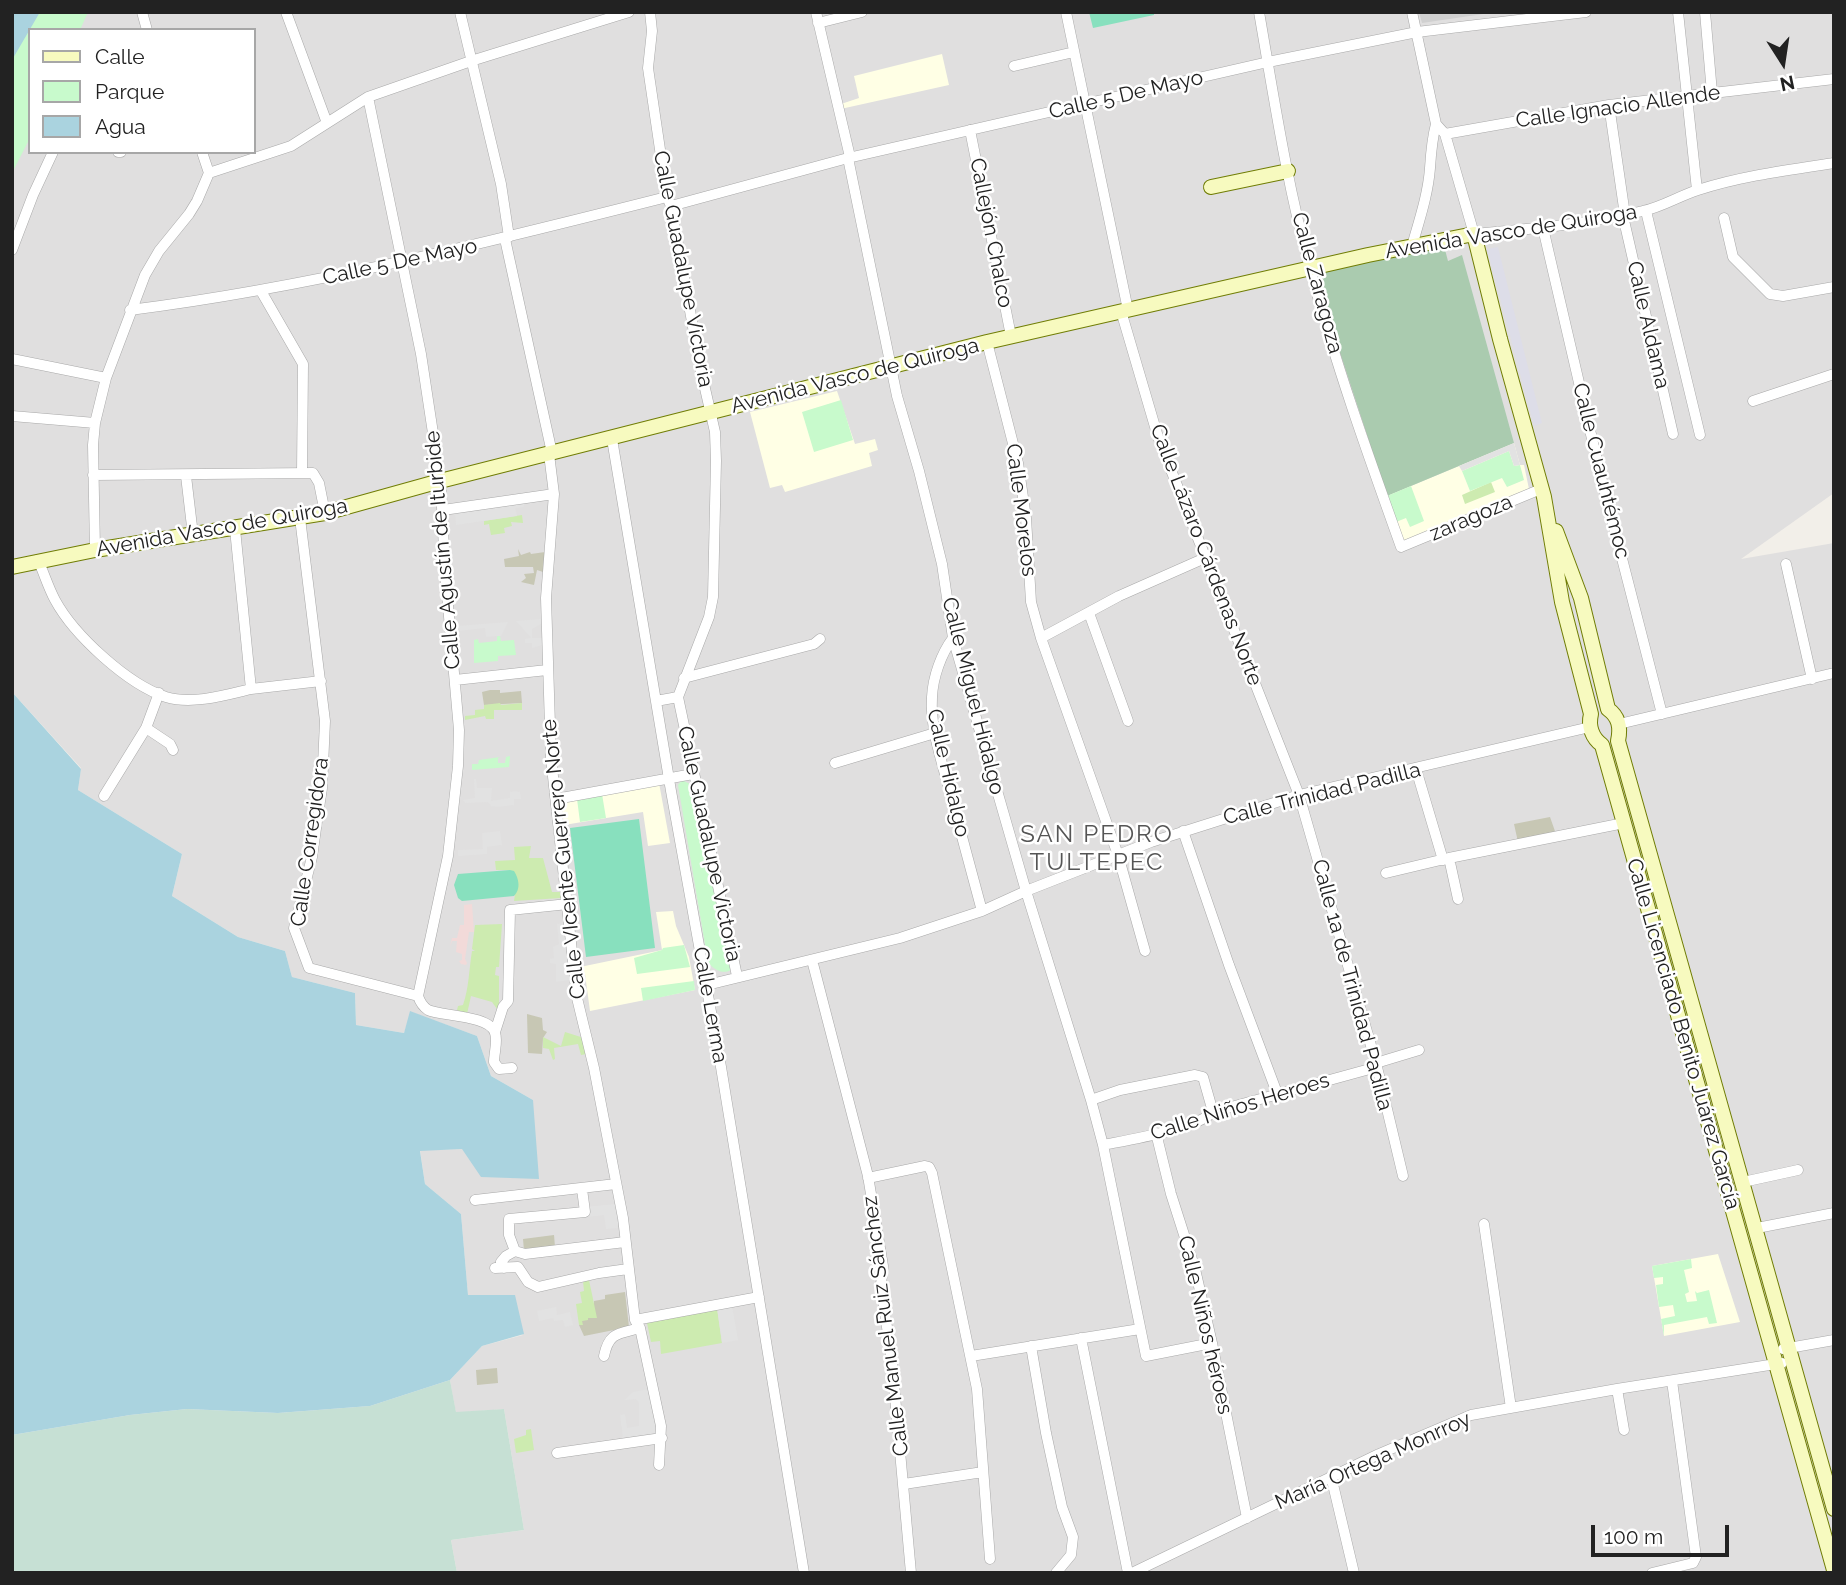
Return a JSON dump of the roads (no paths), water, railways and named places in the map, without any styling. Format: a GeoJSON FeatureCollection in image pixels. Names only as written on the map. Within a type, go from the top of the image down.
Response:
{"type":"FeatureCollection","features":[{"type":"Feature","properties":{"kind":"street"},"geometry":{"type":"LineString","coordinates":[[286,12],[327,123]]}},
{"type":"Feature","properties":{"kind":"street","name":"Calle VIcente Guerrero Norte"},"geometry":{"type":"LineString","coordinates":[[460,12],[501,184],[507,238],[551,453],[554,494],[547,598],[551,758],[577,998],[589,1041],[616,1184],[637,1324],[655,1395],[662,1438],[659,1465]]}},
{"type":"Feature","properties":{"kind":"street","name":"Calle Guadalupe Victoria"},"geometry":{"type":"LineString","coordinates":[[650,12],[652,31],[648,68],[669,201],[715,432],[713,597],[709,617],[678,697],[737,976]]}},
{"type":"Feature","properties":{"kind":"street","name":"Calle Miguel Hidalgo"},"geometry":{"type":"LineString","coordinates":[[816,12],[891,366],[942,564],[953,638],[1026,891],[1091,1100],[1103,1145],[1146,1356],[1212,1343]]}},
{"type":"Feature","properties":{"kind":"street"},"geometry":{"type":"LineString","coordinates":[[818,23],[862,12]]}},
{"type":"Feature","properties":{"kind":"street","name":"Calle Lázaro Cárdenas Norte"},"geometry":{"type":"LineString","coordinates":[[1066,12],[1086,104],[1124,311],[1158,437],[1299,795]]}},
{"type":"Feature","properties":{"kind":"street","name":"Calle Zaragoza"},"geometry":{"type":"LineString","coordinates":[[1259,12],[1288,171],[1310,268],[1361,436],[1401,547]]}},
{"type":"Feature","properties":{"kind":"street"},"geometry":{"type":"LineString","coordinates":[[1412,12],[1436,124],[1430,148],[1424,206],[1412,246]]}},
{"type":"Feature","properties":{"kind":"street","name":"Calle 5 De Mayo"},"geometry":{"type":"LineString","coordinates":[[130,310],[261,291],[403,262],[1268,62],[1417,32],[1586,12]]}},
{"type":"Feature","properties":{"kind":"street"},"geometry":{"type":"LineString","coordinates":[[1678,12],[1698,190],[1834,163]]}},
{"type":"Feature","properties":{"kind":"street"},"geometry":{"type":"LineString","coordinates":[[1705,12],[1712,93]]}},
{"type":"Feature","properties":{"kind":"street"},"geometry":{"type":"LineString","coordinates":[[95,550],[95,423],[106,378],[145,275],[166,241],[190,214],[209,173],[253,155],[291,146],[368,97],[471,61],[627,13]]}},
{"type":"Feature","properties":{"kind":"street"},"geometry":{"type":"LineString","coordinates":[[1014,66],[1074,52]]}},
{"type":"Feature","properties":{"kind":"street","name":"Calle Ignacio Allende"},"geometry":{"type":"LineString","coordinates":[[1445,134],[1609,105],[1834,79]]}},
{"type":"Feature","properties":{"kind":"street","name":"Calle Agustín de Iturbide"},"geometry":{"type":"LineString","coordinates":[[368,97],[421,354],[440,481],[459,730],[458,766],[448,856],[420,1001]]}},
{"type":"Feature","properties":{"kind":"street"},"geometry":{"type":"LineString","coordinates":[[1609,105],[1624,215]]}},
{"type":"Feature","properties":{"kind":"street","name":"Calle Licenciado Benito Juárez García"},"geometry":{"type":"LineString","coordinates":[[1436,124],[1445,134],[1474,234],[1542,493],[1562,602],[1595,740],[1602,745],[1834,1570]]}},
{"type":"Feature","properties":{"kind":"street","name":"Callejón Chalco"},"geometry":{"type":"LineString","coordinates":[[970,130],[1011,336]]}},
{"type":"Feature","properties":{"kind":"street"},"geometry":{"type":"LineString","coordinates":[[12,250],[52,154]]}},
{"type":"Feature","properties":{"kind":"street"},"geometry":{"type":"LineString","coordinates":[[203,154],[209,173]]}},
{"type":"Feature","properties":{"kind":"street"},"geometry":{"type":"LineString","coordinates":[[1211,187],[1288,171]]}},
{"type":"Feature","properties":{"kind":"street","name":"Avenida Vasco de Quiroga"},"geometry":{"type":"LineString","coordinates":[[12,567],[95,550],[300,519],[1011,336],[1412,246],[1474,234],[1543,228],[1646,211],[1698,190]]}},
{"type":"Feature","properties":{"kind":"street"},"geometry":{"type":"LineString","coordinates":[[1646,211],[1700,435]]}},
{"type":"Feature","properties":{"kind":"street","name":"Calle Aldama"},"geometry":{"type":"LineString","coordinates":[[1624,215],[1673,434]]}},
{"type":"Feature","properties":{"kind":"street"},"geometry":{"type":"LineString","coordinates":[[1724,218],[1733,257],[1770,294],[1777,296],[1834,287]]}},
{"type":"Feature","properties":{"kind":"street","name":"Calle Cuauhtémoc"},"geometry":{"type":"LineString","coordinates":[[1543,228],[1603,486],[1662,713]]}},
{"type":"Feature","properties":{"kind":"street"},"geometry":{"type":"LineString","coordinates":[[261,291],[303,364],[303,473]]}},
{"type":"Feature","properties":{"kind":"street","name":"Calle Morelos"},"geometry":{"type":"LineString","coordinates":[[987,342],[1018,463],[1026,518],[1031,602],[1041,638],[1118,855],[1145,951]]}},
{"type":"Feature","properties":{"kind":"street"},"geometry":{"type":"LineString","coordinates":[[12,359],[106,378]]}},
{"type":"Feature","properties":{"kind":"street"},"geometry":{"type":"LineString","coordinates":[[1753,401],[1834,373]]}},
{"type":"Feature","properties":{"kind":"street"},"geometry":{"type":"LineString","coordinates":[[12,416],[95,423]]}},
{"type":"Feature","properties":{"kind":"street","name":"Calle Lerma"},"geometry":{"type":"LineString","coordinates":[[612,439],[707,985],[804,1573]]}},
{"type":"Feature","properties":{"kind":"street"},"geometry":{"type":"LineString","coordinates":[[93,475],[313,473],[318,481],[326,513]]}},
{"type":"Feature","properties":{"kind":"street"},"geometry":{"type":"LineString","coordinates":[[186,476],[192,535]]}},
{"type":"Feature","properties":{"kind":"street","name":"Calle Licenciado Benito Juárez García"},"geometry":{"type":"LineString","coordinates":[[1542,493],[1581,598],[1608,709],[1619,724],[1619,741],[1742,1182],[1791,1354],[1827,1460],[1834,1509]]}},
{"type":"Feature","properties":{"kind":"street","name":"zaragoza"},"geometry":{"type":"LineString","coordinates":[[1401,547],[1542,493]]}},
{"type":"Feature","properties":{"kind":"street"},"geometry":{"type":"LineString","coordinates":[[443,510],[554,494]]}},
{"type":"Feature","properties":{"kind":"street","name":"Calle Corregidora"},"geometry":{"type":"LineString","coordinates":[[300,519],[325,721],[322,788],[312,857],[294,928],[309,968],[420,1001]]}},
{"type":"Feature","properties":{"kind":"street"},"geometry":{"type":"LineString","coordinates":[[234,529],[251,689]]}},
{"type":"Feature","properties":{"kind":"street"},"geometry":{"type":"LineString","coordinates":[[1041,638],[1119,596],[1205,558]]}},
{"type":"Feature","properties":{"kind":"street"},"geometry":{"type":"LineString","coordinates":[[38,560],[55,600],[72,625],[103,656],[131,678],[159,693],[177,698],[201,698],[321,681]]}},
{"type":"Feature","properties":{"kind":"street"},"geometry":{"type":"LineString","coordinates":[[1786,564],[1812,679]]}},
{"type":"Feature","properties":{"kind":"street"},"geometry":{"type":"LineString","coordinates":[[1089,613],[1128,722]]}},
{"type":"Feature","properties":{"kind":"street","name":"Calle Hidalgo"},"geometry":{"type":"LineString","coordinates":[[953,638],[944,650],[934,685],[932,709],[935,733],[982,911]]}},
{"type":"Feature","properties":{"kind":"street"},"geometry":{"type":"LineString","coordinates":[[684,678],[814,644],[820,639]]}},
{"type":"Feature","properties":{"kind":"street"},"geometry":{"type":"LineString","coordinates":[[455,680],[547,670]]}},
{"type":"Feature","properties":{"kind":"street"},"geometry":{"type":"LineString","coordinates":[[1619,724],[1834,673]]}},
{"type":"Feature","properties":{"kind":"street"},"geometry":{"type":"LineString","coordinates":[[104,796],[146,728],[159,693]]}},
{"type":"Feature","properties":{"kind":"street"},"geometry":{"type":"LineString","coordinates":[[656,701],[678,697]]}},
{"type":"Feature","properties":{"kind":"street"},"geometry":{"type":"LineString","coordinates":[[1591,721],[1608,709]]}},
{"type":"Feature","properties":{"kind":"street","name":"Calle Trinidad Padilla"},"geometry":{"type":"LineString","coordinates":[[707,985],[900,938],[982,911],[1026,891],[1183,831],[1299,795],[1416,769],[1591,721]]}},
{"type":"Feature","properties":{"kind":"street"},"geometry":{"type":"LineString","coordinates":[[146,728],[170,744],[173,750]]}},
{"type":"Feature","properties":{"kind":"street"},"geometry":{"type":"LineString","coordinates":[[835,763],[935,733]]}},
{"type":"Feature","properties":{"kind":"street"},"geometry":{"type":"LineString","coordinates":[[1602,745],[1619,741]]}},
{"type":"Feature","properties":{"kind":"street"},"geometry":{"type":"LineString","coordinates":[[1416,769],[1458,899]]}},
{"type":"Feature","properties":{"kind":"street"},"geometry":{"type":"LineString","coordinates":[[556,799],[693,774]]}},
{"type":"Feature","properties":{"kind":"street","name":"Calle 1a de Trinidad Padilla"},"geometry":{"type":"LineString","coordinates":[[1299,795],[1376,1065],[1403,1176]]}},
{"type":"Feature","properties":{"kind":"street"},"geometry":{"type":"LineString","coordinates":[[1386,873],[1624,823]]}},
{"type":"Feature","properties":{"kind":"street"},"geometry":{"type":"LineString","coordinates":[[1183,831],[1229,965],[1278,1093]]}},
{"type":"Feature","properties":{"kind":"street"},"geometry":{"type":"LineString","coordinates":[[502,904],[568,902]]}},
{"type":"Feature","properties":{"kind":"street"},"geometry":{"type":"LineString","coordinates":[[512,1069],[499,1069],[494,1062],[495,1032],[503,1007],[508,1001],[510,910],[568,902]]}},
{"type":"Feature","properties":{"kind":"street","name":"Calle Manuel Ruiz Sánchez"},"geometry":{"type":"LineString","coordinates":[[812,960],[868,1178],[883,1266],[881,1284],[892,1363],[911,1573]]}},
{"type":"Feature","properties":{"kind":"street"},"geometry":{"type":"LineString","coordinates":[[1671,989],[1687,985]]}},
{"type":"Feature","properties":{"kind":"street"},"geometry":{"type":"LineString","coordinates":[[420,1001],[430,1012],[446,1012],[480,1021],[495,1032]]}},
{"type":"Feature","properties":{"kind":"street","name":"Calle Niños Heroes"},"geometry":{"type":"LineString","coordinates":[[1103,1145],[1206,1119],[1213,1112],[1419,1050]]}},
{"type":"Feature","properties":{"kind":"street"},"geometry":{"type":"LineString","coordinates":[[1091,1100],[1132,1087],[1195,1075],[1203,1077],[1213,1112]]}},
{"type":"Feature","properties":{"kind":"street","name":"Calle Niños héroes"},"geometry":{"type":"LineString","coordinates":[[1156,1133],[1171,1194],[1195,1269],[1247,1518]]}},
{"type":"Feature","properties":{"kind":"street"},"geometry":{"type":"LineString","coordinates":[[868,1178],[929,1167],[971,1356],[980,1419],[990,1559]]}},
{"type":"Feature","properties":{"kind":"street"},"geometry":{"type":"LineString","coordinates":[[1742,1182],[1798,1170]]}},
{"type":"Feature","properties":{"kind":"street"},"geometry":{"type":"LineString","coordinates":[[475,1200],[616,1184]]}},
{"type":"Feature","properties":{"kind":"street"},"geometry":{"type":"LineString","coordinates":[[515,1251],[505,1219],[584,1212],[582,1189]]}},
{"type":"Feature","properties":{"kind":"street"},"geometry":{"type":"LineString","coordinates":[[1756,1228],[1834,1213]]}},
{"type":"Feature","properties":{"kind":"street"},"geometry":{"type":"LineString","coordinates":[[1484,1224],[1511,1408]]}},
{"type":"Feature","properties":{"kind":"street"},"geometry":{"type":"LineString","coordinates":[[625,1242],[525,1254],[515,1251],[506,1256],[499,1268],[518,1267],[528,1282],[538,1287],[628,1269]]}},
{"type":"Feature","properties":{"kind":"street"},"geometry":{"type":"LineString","coordinates":[[604,1356],[606,1344],[612,1336],[637,1324],[759,1297]]}},
{"type":"Feature","properties":{"kind":"street"},"geometry":{"type":"LineString","coordinates":[[971,1356],[1140,1329]]}},
{"type":"Feature","properties":{"kind":"street"},"geometry":{"type":"LineString","coordinates":[[1081,1338],[1130,1573]]}},
{"type":"Feature","properties":{"kind":"street","name":"María Ortega Monrroy"},"geometry":{"type":"LineString","coordinates":[[1130,1573],[1378,1454],[1471,1415],[1672,1381],[1791,1354],[1834,1340]]}},
{"type":"Feature","properties":{"kind":"street"},"geometry":{"type":"LineString","coordinates":[[1031,1346],[1062,1507],[1073,1537],[1071,1555],[1056,1573]]}},
{"type":"Feature","properties":{"kind":"street"},"geometry":{"type":"LineString","coordinates":[[1652,1573],[1687,1566],[1693,1563],[1696,1557],[1672,1381]]}},
{"type":"Feature","properties":{"kind":"street"},"geometry":{"type":"LineString","coordinates":[[1617,1389],[1625,1430]]}},
{"type":"Feature","properties":{"kind":"street"},"geometry":{"type":"LineString","coordinates":[[557,1453],[662,1438]]}},
{"type":"Feature","properties":{"kind":"street"},"geometry":{"type":"LineString","coordinates":[[904,1484],[984,1472]]}},
{"type":"Feature","properties":{"kind":"street"},"geometry":{"type":"LineString","coordinates":[[1331,1476],[1354,1573]]}},
{"type":"Feature","properties":{"kind":"water"},"geometry":{"type":"Polygon","coordinates":[[[12,12],[40,12],[31,28],[28,28],[12,60],[12,12]]]}},
{"type":"Feature","properties":{"kind":"water"},"geometry":{"type":"Polygon","coordinates":[[[12,692],[81,769],[78,790],[182,854],[172,896],[238,937],[285,951],[292,977],[355,993],[356,1025],[404,1033],[410,1011],[477,1036],[491,1076],[533,1100],[539,1179],[481,1177],[462,1149],[420,1151],[425,1184],[461,1214],[468,1295],[515,1295],[524,1334],[482,1346],[450,1380],[370,1406],[278,1413],[187,1409],[130,1415],[12,1435],[12,692]]]}},
{"type":"Feature","properties":{"kind":"district","name":"SAN PEDRO TULTEPEC"},"geometry":{"type":"Point","coordinates":[1097,849]}}]}
